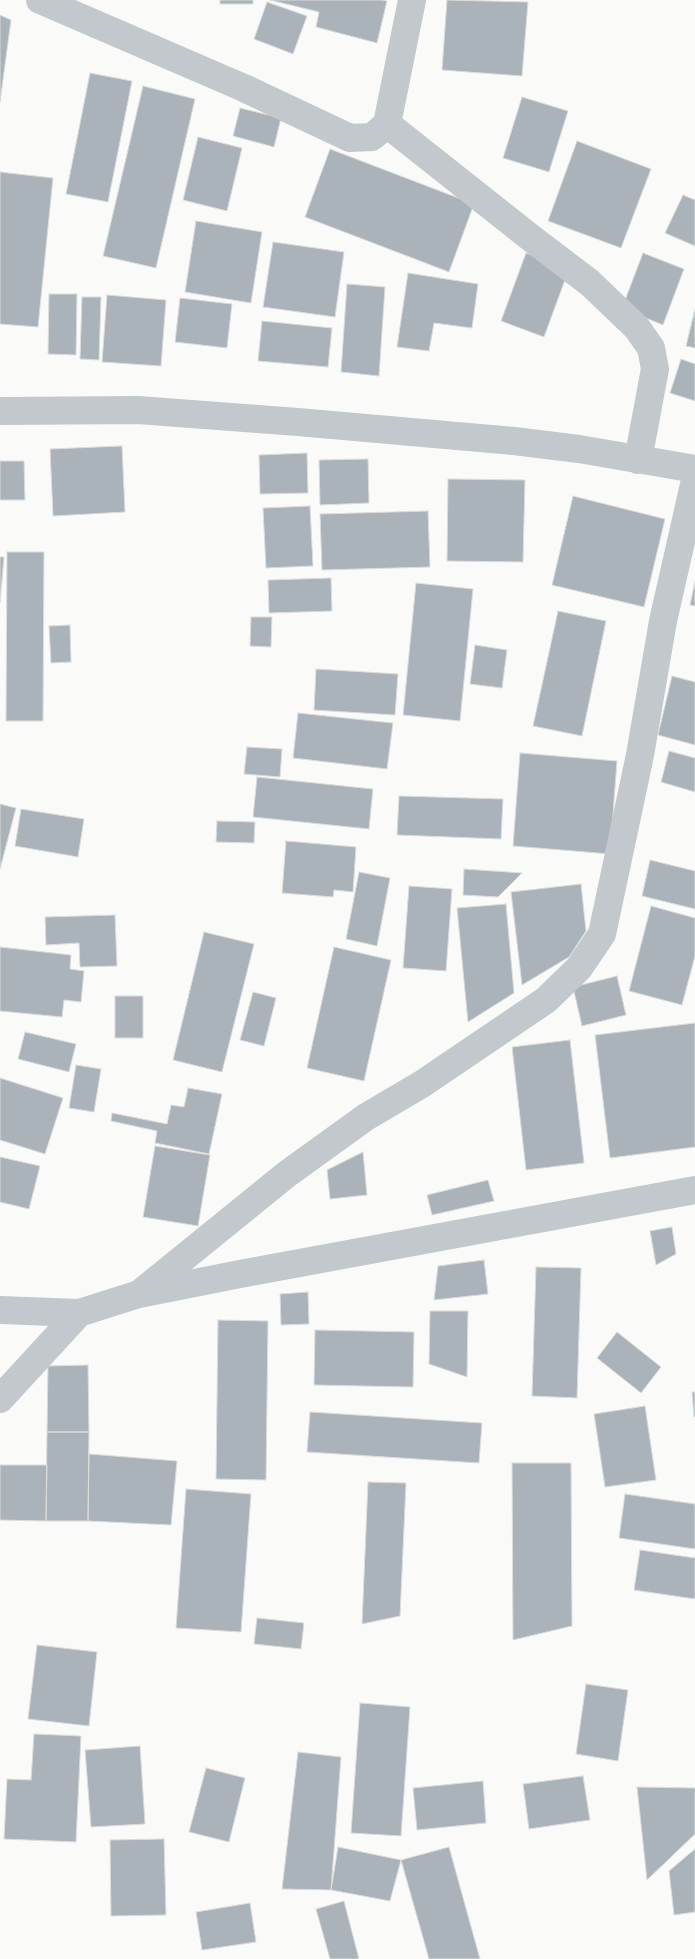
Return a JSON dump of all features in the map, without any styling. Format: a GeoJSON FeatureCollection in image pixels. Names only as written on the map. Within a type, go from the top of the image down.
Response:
{"type":"FeatureCollection","features":[{"type":"Feature","properties":{"kind":"street"},"geometry":{"type":"LineString","coordinates":[[40,0],[244,88],[350,138],[372,137],[386,124],[412,0]]}},
{"type":"Feature","properties":{"kind":"street"},"geometry":{"type":"LineString","coordinates":[[386,124],[590,283],[637,328],[651,348],[654,369],[638,460]]}},
{"type":"Feature","properties":{"kind":"street"},"geometry":{"type":"LineString","coordinates":[[0,411],[138,410],[298,422],[514,441],[695,469]]}},
{"type":"Feature","properties":{"kind":"street"},"geometry":{"type":"LineString","coordinates":[[139,1294],[287,1174],[366,1117],[422,1084],[546,1000],[579,968],[598,941],[602,934],[640,755],[663,621],[695,480]]}},
{"type":"Feature","properties":{"kind":"street"},"geometry":{"type":"LineString","coordinates":[[0,1310],[79,1313],[139,1294],[695,1190]]}},
{"type":"Feature","properties":{"kind":"street"},"geometry":{"type":"LineString","coordinates":[[0,1399],[79,1313]]}},
{"type":"Feature","properties":{"kind":"building"},"geometry":{"type":"Polygon","coordinates":[[[220,0],[253,0],[253,4],[220,4],[220,0]]]}},
{"type":"Feature","properties":{"kind":"building"},"geometry":{"type":"Polygon","coordinates":[[[270,0],[387,1],[377,43],[316,27],[319,12],[270,0]]]}},
{"type":"Feature","properties":{"kind":"building"},"geometry":{"type":"Polygon","coordinates":[[[447,0],[528,2],[522,76],[442,70],[447,0]]]}},
{"type":"Feature","properties":{"kind":"building"},"geometry":{"type":"Polygon","coordinates":[[[267,2],[307,16],[293,54],[254,39],[267,2]]]}},
{"type":"Feature","properties":{"kind":"building"},"geometry":{"type":"Polygon","coordinates":[[[0,15],[11,20],[0,102],[0,15]]]}},
{"type":"Feature","properties":{"kind":"building"},"geometry":{"type":"Polygon","coordinates":[[[90,73],[132,81],[108,202],[66,194],[90,73]]]}},
{"type":"Feature","properties":{"kind":"building"},"geometry":{"type":"Polygon","coordinates":[[[143,86],[195,99],[156,268],[103,256],[143,86]]]}},
{"type":"Feature","properties":{"kind":"building"},"geometry":{"type":"Polygon","coordinates":[[[522,97],[568,111],[549,172],[503,158],[522,97]]]}},
{"type":"Feature","properties":{"kind":"building"},"geometry":{"type":"Polygon","coordinates":[[[240,108],[281,118],[274,147],[233,136],[240,108]]]}},
{"type":"Feature","properties":{"kind":"building"},"geometry":{"type":"Polygon","coordinates":[[[198,137],[242,148],[227,211],[183,200],[198,137]]]}},
{"type":"Feature","properties":{"kind":"building"},"geometry":{"type":"Polygon","coordinates":[[[577,141],[651,169],[621,248],[548,221],[577,141]]]}},
{"type":"Feature","properties":{"kind":"building"},"geometry":{"type":"Polygon","coordinates":[[[330,149],[474,204],[449,272],[305,217],[330,149]]]}},
{"type":"Feature","properties":{"kind":"building"},"geometry":{"type":"Polygon","coordinates":[[[0,172],[53,178],[38,327],[0,324],[0,172]]]}},
{"type":"Feature","properties":{"kind":"building"},"geometry":{"type":"Polygon","coordinates":[[[683,195],[695,200],[695,246],[665,233],[683,195]]]}},
{"type":"Feature","properties":{"kind":"building"},"geometry":{"type":"Polygon","coordinates":[[[196,221],[262,232],[251,303],[185,292],[196,221]]]}},
{"type":"Feature","properties":{"kind":"building"},"geometry":{"type":"Polygon","coordinates":[[[273,242],[344,252],[335,317],[263,307],[273,242]]]}},
{"type":"Feature","properties":{"kind":"building"},"geometry":{"type":"Polygon","coordinates":[[[526,253],[569,269],[544,337],[501,321],[526,253]]]}},
{"type":"Feature","properties":{"kind":"building"},"geometry":{"type":"Polygon","coordinates":[[[643,253],[684,269],[663,325],[622,308],[643,253]]]}},
{"type":"Feature","properties":{"kind":"building"},"geometry":{"type":"Polygon","coordinates":[[[408,273],[478,284],[472,328],[434,323],[429,351],[397,347],[408,273]]]}},
{"type":"Feature","properties":{"kind":"building"},"geometry":{"type":"Polygon","coordinates":[[[347,284],[385,287],[379,376],[341,372],[347,284]]]}},
{"type":"Feature","properties":{"kind":"building"},"geometry":{"type":"Polygon","coordinates":[[[49,294],[77,294],[76,355],[48,354],[49,294]]]}},
{"type":"Feature","properties":{"kind":"building"},"geometry":{"type":"Polygon","coordinates":[[[107,295],[166,300],[161,366],[102,362],[107,295]]]}},
{"type":"Feature","properties":{"kind":"building"},"geometry":{"type":"Polygon","coordinates":[[[82,297],[101,297],[99,360],[80,359],[82,297]]]}},
{"type":"Feature","properties":{"kind":"building"},"geometry":{"type":"Polygon","coordinates":[[[180,298],[232,304],[227,348],[175,342],[180,298]]]}},
{"type":"Feature","properties":{"kind":"building"},"geometry":{"type":"Polygon","coordinates":[[[695,309],[695,348],[686,346],[695,309]]]}},
{"type":"Feature","properties":{"kind":"building"},"geometry":{"type":"Polygon","coordinates":[[[262,321],[332,328],[328,367],[258,361],[262,321]]]}},
{"type":"Feature","properties":{"kind":"building"},"geometry":{"type":"Polygon","coordinates":[[[681,359],[695,364],[695,401],[670,393],[681,359]]]}},
{"type":"Feature","properties":{"kind":"building"},"geometry":{"type":"Polygon","coordinates":[[[122,446],[125,512],[53,516],[50,449],[122,446]]]}},
{"type":"Feature","properties":{"kind":"building"},"geometry":{"type":"Polygon","coordinates":[[[307,453],[308,493],[260,494],[259,455],[307,453]]]}},
{"type":"Feature","properties":{"kind":"building"},"geometry":{"type":"Polygon","coordinates":[[[368,459],[369,503],[320,505],[319,460],[368,459]]]}},
{"type":"Feature","properties":{"kind":"building"},"geometry":{"type":"Polygon","coordinates":[[[0,461],[24,461],[25,500],[0,500],[0,461]]]}},
{"type":"Feature","properties":{"kind":"building"},"geometry":{"type":"Polygon","coordinates":[[[448,479],[525,480],[523,562],[447,561],[448,479]]]}},
{"type":"Feature","properties":{"kind":"building"},"geometry":{"type":"Polygon","coordinates":[[[573,496],[665,519],[644,607],[552,585],[573,496]]]}},
{"type":"Feature","properties":{"kind":"building"},"geometry":{"type":"Polygon","coordinates":[[[310,506],[313,566],[266,568],[263,508],[310,506]]]}},
{"type":"Feature","properties":{"kind":"building"},"geometry":{"type":"Polygon","coordinates":[[[428,511],[430,567],[322,570],[320,514],[428,511]]]}},
{"type":"Feature","properties":{"kind":"building"},"geometry":{"type":"Polygon","coordinates":[[[7,552],[44,552],[43,721],[6,721],[7,552]]]}},
{"type":"Feature","properties":{"kind":"building"},"geometry":{"type":"Polygon","coordinates":[[[0,557],[4,557],[0,603],[0,557]]]}},
{"type":"Feature","properties":{"kind":"building"},"geometry":{"type":"Polygon","coordinates":[[[331,578],[332,611],[269,613],[268,580],[331,578]]]}},
{"type":"Feature","properties":{"kind":"building"},"geometry":{"type":"Polygon","coordinates":[[[695,581],[695,606],[690,605],[695,581]]]}},
{"type":"Feature","properties":{"kind":"building"},"geometry":{"type":"Polygon","coordinates":[[[416,583],[473,589],[460,721],[403,715],[416,583]]]}},
{"type":"Feature","properties":{"kind":"building"},"geometry":{"type":"Polygon","coordinates":[[[558,611],[606,621],[582,736],[533,726],[558,611]]]}},
{"type":"Feature","properties":{"kind":"building"},"geometry":{"type":"Polygon","coordinates":[[[251,617],[272,617],[271,647],[250,646],[251,617]]]}},
{"type":"Feature","properties":{"kind":"building"},"geometry":{"type":"Polygon","coordinates":[[[70,625],[71,662],[51,663],[49,626],[70,625]]]}},
{"type":"Feature","properties":{"kind":"building"},"geometry":{"type":"Polygon","coordinates":[[[475,645],[507,650],[502,688],[470,684],[475,645]]]}},
{"type":"Feature","properties":{"kind":"building"},"geometry":{"type":"Polygon","coordinates":[[[316,669],[398,674],[395,715],[314,710],[316,669]]]}},
{"type":"Feature","properties":{"kind":"building"},"geometry":{"type":"Polygon","coordinates":[[[672,676],[695,682],[695,745],[658,735],[672,676]]]}},
{"type":"Feature","properties":{"kind":"building"},"geometry":{"type":"Polygon","coordinates":[[[298,713],[393,723],[387,769],[293,758],[298,713]]]}},
{"type":"Feature","properties":{"kind":"building"},"geometry":{"type":"Polygon","coordinates":[[[247,747],[282,749],[280,777],[244,774],[247,747]]]}},
{"type":"Feature","properties":{"kind":"building"},"geometry":{"type":"Polygon","coordinates":[[[669,751],[695,758],[695,792],[661,782],[669,751]]]}},
{"type":"Feature","properties":{"kind":"building"},"geometry":{"type":"Polygon","coordinates":[[[520,753],[617,761],[610,854],[513,846],[520,753]]]}},
{"type":"Feature","properties":{"kind":"building"},"geometry":{"type":"Polygon","coordinates":[[[257,777],[373,789],[369,829],[253,817],[257,777]]]}},
{"type":"Feature","properties":{"kind":"building"},"geometry":{"type":"Polygon","coordinates":[[[399,796],[503,799],[501,839],[397,835],[399,796]]]}},
{"type":"Feature","properties":{"kind":"building"},"geometry":{"type":"Polygon","coordinates":[[[0,804],[16,808],[0,869],[0,804]]]}},
{"type":"Feature","properties":{"kind":"building"},"geometry":{"type":"Polygon","coordinates":[[[21,809],[84,819],[78,857],[15,846],[21,809]]]}},
{"type":"Feature","properties":{"kind":"building"},"geometry":{"type":"Polygon","coordinates":[[[217,821],[255,822],[254,843],[216,842],[217,821]]]}},
{"type":"Feature","properties":{"kind":"building"},"geometry":{"type":"Polygon","coordinates":[[[286,841],[356,847],[353,892],[334,890],[333,897],[282,893],[286,841]]]}},
{"type":"Feature","properties":{"kind":"building"},"geometry":{"type":"Polygon","coordinates":[[[650,860],[695,871],[695,909],[642,896],[650,860]]]}},
{"type":"Feature","properties":{"kind":"building"},"geometry":{"type":"Polygon","coordinates":[[[464,869],[522,873],[498,897],[463,895],[464,869]]]}},
{"type":"Feature","properties":{"kind":"building"},"geometry":{"type":"Polygon","coordinates":[[[359,872],[390,878],[377,946],[346,939],[359,872]]]}},
{"type":"Feature","properties":{"kind":"building"},"geometry":{"type":"Polygon","coordinates":[[[581,884],[586,931],[569,957],[522,985],[511,892],[581,884]]]}},
{"type":"Feature","properties":{"kind":"building"},"geometry":{"type":"Polygon","coordinates":[[[409,886],[452,889],[446,971],[403,968],[409,886]]]}},
{"type":"Feature","properties":{"kind":"building"},"geometry":{"type":"Polygon","coordinates":[[[506,904],[514,993],[468,1022],[457,908],[506,904]]]}},
{"type":"Feature","properties":{"kind":"building"},"geometry":{"type":"Polygon","coordinates":[[[651,906],[695,918],[695,956],[682,1005],[629,991],[651,906]]]}},
{"type":"Feature","properties":{"kind":"building"},"geometry":{"type":"Polygon","coordinates":[[[115,915],[117,966],[80,967],[79,943],[46,945],[45,917],[115,915]]]}},
{"type":"Feature","properties":{"kind":"building"},"geometry":{"type":"Polygon","coordinates":[[[204,932],[254,944],[222,1072],[173,1060],[204,932]]]}},
{"type":"Feature","properties":{"kind":"building"},"geometry":{"type":"Polygon","coordinates":[[[0,947],[71,955],[70,969],[84,971],[81,1002],[64,1000],[62,1017],[0,1011],[0,947]]]}},
{"type":"Feature","properties":{"kind":"building"},"geometry":{"type":"Polygon","coordinates":[[[334,947],[391,960],[364,1081],[307,1068],[334,947]]]}},
{"type":"Feature","properties":{"kind":"building"},"geometry":{"type":"Polygon","coordinates":[[[617,976],[626,1015],[582,1026],[573,987],[617,976]]]}},
{"type":"Feature","properties":{"kind":"building"},"geometry":{"type":"Polygon","coordinates":[[[253,992],[276,998],[264,1046],[240,1040],[253,992]]]}},
{"type":"Feature","properties":{"kind":"building"},"geometry":{"type":"Polygon","coordinates":[[[115,996],[143,996],[143,1038],[115,1038],[115,996]]]}},
{"type":"Feature","properties":{"kind":"building"},"geometry":{"type":"Polygon","coordinates":[[[695,1023],[695,1147],[610,1158],[595,1035],[695,1023]]]}},
{"type":"Feature","properties":{"kind":"building"},"geometry":{"type":"Polygon","coordinates":[[[25,1032],[76,1044],[69,1072],[18,1059],[25,1032]]]}},
{"type":"Feature","properties":{"kind":"building"},"geometry":{"type":"Polygon","coordinates":[[[570,1040],[584,1163],[526,1170],[512,1047],[570,1040]]]}},
{"type":"Feature","properties":{"kind":"building"},"geometry":{"type":"Polygon","coordinates":[[[76,1065],[101,1069],[94,1112],[69,1108],[76,1065]]]}},
{"type":"Feature","properties":{"kind":"building"},"geometry":{"type":"Polygon","coordinates":[[[0,1078],[63,1098],[45,1154],[0,1140],[0,1078]]]}},
{"type":"Feature","properties":{"kind":"building"},"geometry":{"type":"Polygon","coordinates":[[[188,1088],[222,1094],[209,1154],[155,1143],[157,1131],[111,1121],[112,1113],[167,1124],[171,1105],[184,1107],[188,1088]]]}},
{"type":"Feature","properties":{"kind":"building"},"geometry":{"type":"Polygon","coordinates":[[[155,1146],[210,1155],[198,1226],[143,1217],[155,1146]]]}},
{"type":"Feature","properties":{"kind":"building"},"geometry":{"type":"Polygon","coordinates":[[[363,1152],[367,1195],[330,1199],[327,1170],[363,1152]]]}},
{"type":"Feature","properties":{"kind":"building"},"geometry":{"type":"Polygon","coordinates":[[[0,1157],[40,1166],[29,1209],[0,1202],[0,1157]]]}},
{"type":"Feature","properties":{"kind":"building"},"geometry":{"type":"Polygon","coordinates":[[[488,1180],[494,1201],[432,1215],[427,1195],[488,1180]]]}},
{"type":"Feature","properties":{"kind":"building"},"geometry":{"type":"Polygon","coordinates":[[[672,1227],[676,1254],[656,1265],[650,1231],[672,1227]]]}},
{"type":"Feature","properties":{"kind":"building"},"geometry":{"type":"Polygon","coordinates":[[[484,1260],[488,1294],[434,1300],[438,1266],[484,1260]]]}},
{"type":"Feature","properties":{"kind":"building"},"geometry":{"type":"Polygon","coordinates":[[[536,1267],[581,1268],[577,1398],[532,1396],[536,1267]]]}},
{"type":"Feature","properties":{"kind":"building"},"geometry":{"type":"Polygon","coordinates":[[[308,1292],[309,1324],[281,1325],[280,1294],[308,1292]]]}},
{"type":"Feature","properties":{"kind":"building"},"geometry":{"type":"Polygon","coordinates":[[[430,1311],[468,1311],[467,1377],[429,1364],[430,1311]]]}},
{"type":"Feature","properties":{"kind":"building"},"geometry":{"type":"Polygon","coordinates":[[[218,1320],[268,1321],[266,1480],[216,1479],[218,1320]]]}},
{"type":"Feature","properties":{"kind":"building"},"geometry":{"type":"Polygon","coordinates":[[[315,1330],[414,1332],[413,1387],[314,1385],[315,1330]]]}},
{"type":"Feature","properties":{"kind":"building"},"geometry":{"type":"Polygon","coordinates":[[[617,1332],[661,1367],[641,1393],[597,1358],[617,1332]]]}},
{"type":"Feature","properties":{"kind":"building"},"geometry":{"type":"Polygon","coordinates":[[[88,1365],[89,1432],[47,1432],[48,1366],[88,1365]]]}},
{"type":"Feature","properties":{"kind":"building"},"geometry":{"type":"Polygon","coordinates":[[[692,1392],[695,1392],[695,1417],[694,1417],[692,1392]]]}},
{"type":"Feature","properties":{"kind":"building"},"geometry":{"type":"Polygon","coordinates":[[[645,1406],[656,1480],[605,1487],[594,1414],[645,1406]]]}},
{"type":"Feature","properties":{"kind":"building"},"geometry":{"type":"Polygon","coordinates":[[[310,1412],[482,1423],[479,1463],[307,1452],[310,1412]]]}},
{"type":"Feature","properties":{"kind":"building"},"geometry":{"type":"Polygon","coordinates":[[[47,1432],[89,1432],[88,1521],[46,1521],[47,1432]]]}},
{"type":"Feature","properties":{"kind":"building"},"geometry":{"type":"Polygon","coordinates":[[[89,1454],[177,1461],[171,1525],[88,1521],[89,1454]]]}},
{"type":"Feature","properties":{"kind":"building"},"geometry":{"type":"Polygon","coordinates":[[[512,1463],[571,1463],[572,1626],[513,1640],[512,1463]]]}},
{"type":"Feature","properties":{"kind":"building"},"geometry":{"type":"Polygon","coordinates":[[[0,1465],[47,1465],[46,1521],[0,1520],[0,1465]]]}},
{"type":"Feature","properties":{"kind":"building"},"geometry":{"type":"Polygon","coordinates":[[[368,1482],[406,1483],[400,1616],[362,1624],[368,1482]]]}},
{"type":"Feature","properties":{"kind":"building"},"geometry":{"type":"Polygon","coordinates":[[[186,1489],[251,1494],[241,1632],[176,1628],[186,1489]]]}},
{"type":"Feature","properties":{"kind":"building"},"geometry":{"type":"Polygon","coordinates":[[[625,1494],[695,1504],[695,1549],[619,1538],[625,1494]]]}},
{"type":"Feature","properties":{"kind":"building"},"geometry":{"type":"Polygon","coordinates":[[[640,1550],[695,1558],[695,1599],[634,1590],[640,1550]]]}},
{"type":"Feature","properties":{"kind":"building"},"geometry":{"type":"Polygon","coordinates":[[[257,1618],[304,1623],[301,1649],[254,1644],[257,1618]]]}},
{"type":"Feature","properties":{"kind":"building"},"geometry":{"type":"Polygon","coordinates":[[[37,1645],[97,1652],[89,1726],[28,1719],[37,1645]]]}},
{"type":"Feature","properties":{"kind":"building"},"geometry":{"type":"Polygon","coordinates":[[[586,1684],[628,1690],[618,1761],[576,1754],[586,1684]]]}},
{"type":"Feature","properties":{"kind":"building"},"geometry":{"type":"Polygon","coordinates":[[[360,1703],[410,1707],[401,1836],[351,1833],[360,1703]]]}},
{"type":"Feature","properties":{"kind":"building"},"geometry":{"type":"Polygon","coordinates":[[[34,1734],[81,1736],[76,1842],[4,1839],[7,1779],[31,1780],[34,1734]]]}},
{"type":"Feature","properties":{"kind":"building"},"geometry":{"type":"Polygon","coordinates":[[[140,1746],[145,1824],[91,1827],[85,1750],[140,1746]]]}},
{"type":"Feature","properties":{"kind":"building"},"geometry":{"type":"Polygon","coordinates":[[[298,1752],[341,1757],[331,1890],[282,1889],[298,1752]]]}},
{"type":"Feature","properties":{"kind":"building"},"geometry":{"type":"Polygon","coordinates":[[[206,1768],[245,1778],[229,1842],[189,1832],[206,1768]]]}},
{"type":"Feature","properties":{"kind":"building"},"geometry":{"type":"Polygon","coordinates":[[[583,1776],[590,1820],[529,1829],[523,1784],[583,1776]]]}},
{"type":"Feature","properties":{"kind":"building"},"geometry":{"type":"Polygon","coordinates":[[[483,1781],[486,1823],[417,1830],[413,1788],[483,1781]]]}},
{"type":"Feature","properties":{"kind":"building"},"geometry":{"type":"Polygon","coordinates":[[[637,1787],[695,1788],[695,1834],[647,1880],[637,1787]]]}},
{"type":"Feature","properties":{"kind":"building"},"geometry":{"type":"Polygon","coordinates":[[[164,1839],[166,1915],[111,1916],[110,1840],[164,1839]]]}},
{"type":"Feature","properties":{"kind":"building"},"geometry":{"type":"Polygon","coordinates":[[[338,1847],[401,1860],[390,1901],[331,1890],[338,1847]]]}},
{"type":"Feature","properties":{"kind":"building"},"geometry":{"type":"Polygon","coordinates":[[[449,1847],[480,1959],[429,1959],[401,1860],[449,1847]]]}},
{"type":"Feature","properties":{"kind":"building"},"geometry":{"type":"Polygon","coordinates":[[[695,1849],[695,1912],[674,1915],[669,1871],[695,1849]]]}},
{"type":"Feature","properties":{"kind":"building"},"geometry":{"type":"Polygon","coordinates":[[[344,1901],[359,1959],[330,1959],[316,1909],[344,1901]]]}},
{"type":"Feature","properties":{"kind":"building"},"geometry":{"type":"Polygon","coordinates":[[[250,1903],[256,1942],[202,1950],[196,1912],[250,1903]]]}}]}
